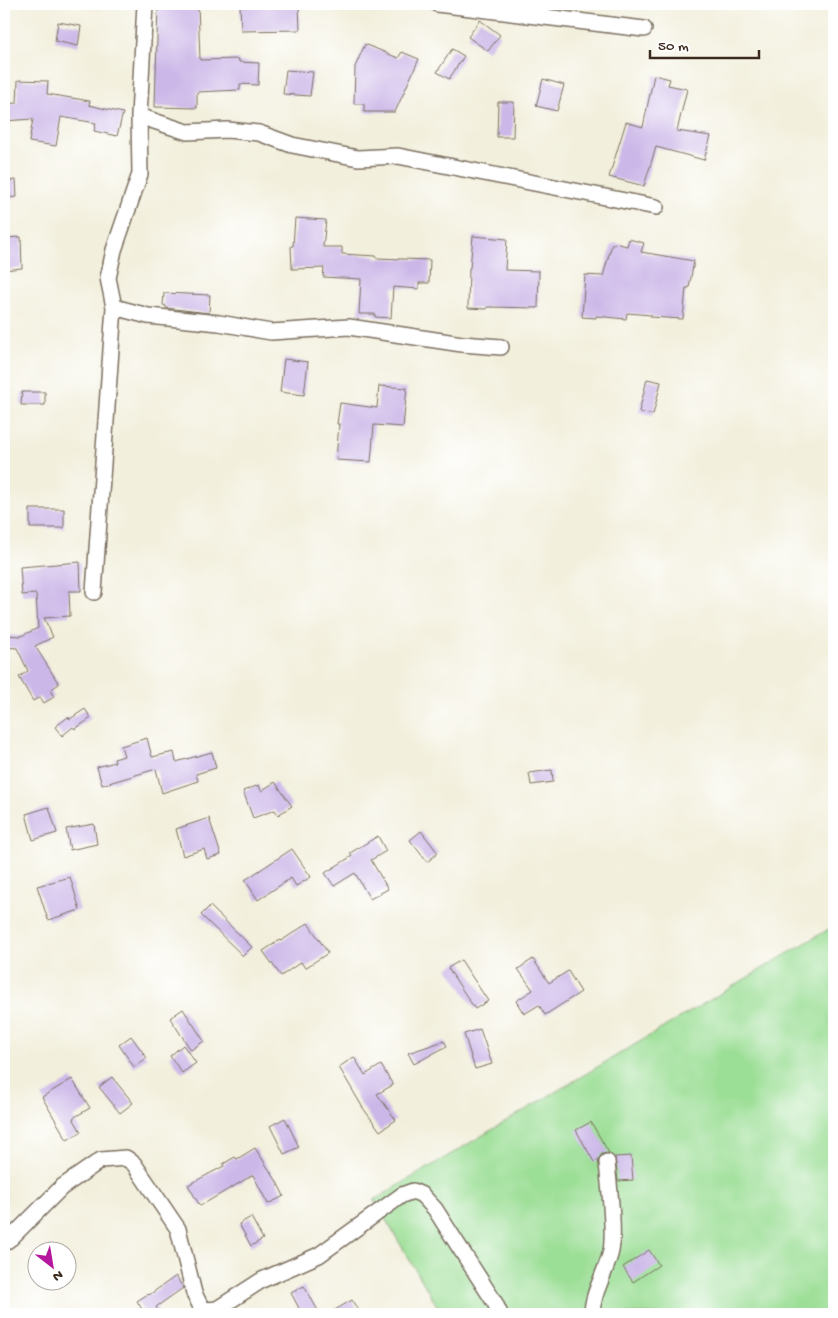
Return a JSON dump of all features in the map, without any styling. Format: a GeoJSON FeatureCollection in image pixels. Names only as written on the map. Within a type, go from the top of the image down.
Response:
{"type":"FeatureCollection","features":[{"type":"Feature","properties":{"kind":"street"},"geometry":{"type":"LineString","coordinates":[[94,592],[114,307],[108,278],[114,250],[140,174],[139,116],[145,4]]}},
{"type":"Feature","properties":{"kind":"street"},"geometry":{"type":"LineString","coordinates":[[437,4],[644,29]]}},
{"type":"Feature","properties":{"kind":"street"},"geometry":{"type":"LineString","coordinates":[[139,116],[187,132],[227,130],[259,134],[292,145],[358,158],[398,156],[656,207]]}},
{"type":"Feature","properties":{"kind":"street"},"geometry":{"type":"LineString","coordinates":[[114,307],[148,316],[219,323],[271,332],[348,327],[462,344],[501,347]]}},
{"type":"Feature","properties":{"kind":"street"},"geometry":{"type":"LineString","coordinates":[[4,1243],[62,1187],[101,1160],[126,1158],[134,1164],[178,1229],[194,1293],[201,1307],[208,1310],[217,1309],[262,1280],[318,1255],[402,1195],[413,1191],[422,1195],[435,1209],[495,1303],[500,1314]]}},
{"type":"Feature","properties":{"kind":"street"},"geometry":{"type":"LineString","coordinates":[[592,1314],[592,1304],[611,1250],[607,1162]]}},
{"type":"Feature","properties":{"kind":"green space"},"geometry":{"type":"Polygon","coordinates":[[[834,926],[834,1314],[442,1314],[374,1200],[834,926]]]}},
{"type":"Feature","properties":{"kind":"building"},"geometry":{"type":"Polygon","coordinates":[[[158,4],[198,4],[200,60],[239,59],[239,62],[259,63],[258,85],[240,84],[240,90],[197,92],[197,108],[155,107],[158,4]]]}},
{"type":"Feature","properties":{"kind":"building"},"geometry":{"type":"Polygon","coordinates":[[[240,4],[299,4],[300,30],[241,31],[240,4]]]}},
{"type":"Feature","properties":{"kind":"building"},"geometry":{"type":"Polygon","coordinates":[[[480,20],[500,35],[488,51],[468,37],[480,20]]]}},
{"type":"Feature","properties":{"kind":"building"},"geometry":{"type":"Polygon","coordinates":[[[58,22],[81,26],[78,46],[55,41],[58,22]]]}},
{"type":"Feature","properties":{"kind":"building"},"geometry":{"type":"Polygon","coordinates":[[[365,44],[398,58],[402,52],[419,59],[395,112],[364,112],[364,104],[354,104],[355,67],[365,44]]]}},
{"type":"Feature","properties":{"kind":"building"},"geometry":{"type":"Polygon","coordinates":[[[452,49],[464,56],[449,79],[437,72],[452,49]]]}},
{"type":"Feature","properties":{"kind":"building"},"geometry":{"type":"Polygon","coordinates":[[[286,70],[313,72],[310,96],[283,94],[286,70]]]}},
{"type":"Feature","properties":{"kind":"building"},"geometry":{"type":"Polygon","coordinates":[[[654,75],[670,79],[668,85],[687,89],[677,131],[711,136],[704,160],[656,147],[644,186],[609,177],[626,122],[643,127],[654,75]]]}},
{"type":"Feature","properties":{"kind":"building"},"geometry":{"type":"Polygon","coordinates":[[[543,79],[564,85],[557,111],[536,106],[543,79]]]}},
{"type":"Feature","properties":{"kind":"building"},"geometry":{"type":"Polygon","coordinates":[[[18,80],[48,81],[47,94],[90,101],[89,105],[123,113],[117,136],[94,131],[96,123],[61,117],[56,146],[29,142],[33,119],[4,121],[4,104],[17,103],[18,80]]]}},
{"type":"Feature","properties":{"kind":"building"},"geometry":{"type":"Polygon","coordinates":[[[498,102],[514,102],[513,137],[497,137],[498,102]]]}},
{"type":"Feature","properties":{"kind":"building"},"geometry":{"type":"Polygon","coordinates":[[[16,180],[17,197],[4,198],[4,181],[16,180]]]}},
{"type":"Feature","properties":{"kind":"building"},"geometry":{"type":"Polygon","coordinates":[[[295,218],[326,220],[323,247],[342,247],[342,254],[376,256],[376,258],[430,260],[429,283],[419,283],[419,289],[393,287],[391,318],[375,317],[375,314],[359,314],[361,279],[323,277],[324,268],[292,269],[291,246],[293,246],[295,218]]]}},
{"type":"Feature","properties":{"kind":"building"},"geometry":{"type":"Polygon","coordinates":[[[473,236],[507,239],[505,270],[539,271],[538,308],[468,308],[469,268],[473,236]]]}},
{"type":"Feature","properties":{"kind":"building"},"geometry":{"type":"Polygon","coordinates":[[[21,237],[22,268],[4,270],[4,238],[21,237]]]}},
{"type":"Feature","properties":{"kind":"building"},"geometry":{"type":"Polygon","coordinates":[[[629,239],[644,243],[641,252],[694,261],[689,288],[686,288],[683,319],[627,313],[626,319],[596,316],[596,318],[582,317],[585,275],[603,276],[612,244],[627,246],[629,239]]]}},
{"type":"Feature","properties":{"kind":"building"},"geometry":{"type":"Polygon","coordinates":[[[164,293],[210,295],[209,313],[166,308],[163,305],[164,293]]]}},
{"type":"Feature","properties":{"kind":"building"},"geometry":{"type":"Polygon","coordinates":[[[284,359],[308,362],[304,395],[280,392],[284,359]]]}},
{"type":"Feature","properties":{"kind":"building"},"geometry":{"type":"Polygon","coordinates":[[[647,379],[661,382],[653,415],[639,412],[647,379]]]}},
{"type":"Feature","properties":{"kind":"building"},"geometry":{"type":"Polygon","coordinates":[[[379,386],[407,388],[403,427],[374,425],[371,462],[336,460],[339,424],[337,424],[340,403],[377,408],[379,386]]]}},
{"type":"Feature","properties":{"kind":"building"},"geometry":{"type":"Polygon","coordinates":[[[22,392],[45,392],[45,405],[21,405],[22,392]]]}},
{"type":"Feature","properties":{"kind":"building"},"geometry":{"type":"Polygon","coordinates":[[[30,509],[64,509],[64,528],[30,528],[30,509]]]}},
{"type":"Feature","properties":{"kind":"building"},"geometry":{"type":"Polygon","coordinates":[[[80,562],[81,591],[69,591],[70,616],[44,618],[53,637],[35,646],[59,684],[50,690],[54,697],[44,703],[40,697],[33,701],[19,677],[28,671],[17,648],[4,647],[4,635],[21,636],[38,628],[36,594],[22,595],[20,567],[80,562]]]}},
{"type":"Feature","properties":{"kind":"building"},"geometry":{"type":"Polygon","coordinates":[[[85,709],[91,718],[75,729],[73,727],[62,736],[55,727],[68,717],[70,719],[85,709]]]}},
{"type":"Feature","properties":{"kind":"building"},"geometry":{"type":"Polygon","coordinates":[[[147,738],[152,757],[174,752],[176,762],[212,752],[216,768],[196,774],[198,781],[162,793],[156,769],[102,785],[97,767],[115,762],[114,759],[124,756],[121,746],[147,738]]]}},
{"type":"Feature","properties":{"kind":"building"},"geometry":{"type":"Polygon","coordinates":[[[552,770],[553,782],[531,785],[529,773],[552,770]]]}},
{"type":"Feature","properties":{"kind":"building"},"geometry":{"type":"Polygon","coordinates":[[[275,782],[292,806],[278,815],[275,810],[253,818],[243,791],[259,785],[261,791],[275,782]]]}},
{"type":"Feature","properties":{"kind":"building"},"geometry":{"type":"Polygon","coordinates":[[[49,807],[57,833],[33,840],[26,814],[49,807]]]}},
{"type":"Feature","properties":{"kind":"building"},"geometry":{"type":"Polygon","coordinates":[[[209,818],[221,855],[207,859],[204,849],[183,856],[176,829],[209,818]]]}},
{"type":"Feature","properties":{"kind":"building"},"geometry":{"type":"Polygon","coordinates":[[[94,824],[97,844],[70,850],[66,829],[94,824]]]}},
{"type":"Feature","properties":{"kind":"building"},"geometry":{"type":"Polygon","coordinates":[[[421,831],[438,853],[427,862],[410,840],[421,831]]]}},
{"type":"Feature","properties":{"kind":"building"},"geometry":{"type":"Polygon","coordinates":[[[378,836],[386,851],[371,860],[388,889],[370,899],[355,873],[334,886],[325,873],[352,856],[350,853],[378,836]]]}},
{"type":"Feature","properties":{"kind":"building"},"geometry":{"type":"Polygon","coordinates":[[[292,849],[311,877],[296,886],[291,878],[258,900],[245,880],[292,849]]]}},
{"type":"Feature","properties":{"kind":"building"},"geometry":{"type":"Polygon","coordinates":[[[70,877],[80,910],[48,920],[37,886],[70,877]]]}},
{"type":"Feature","properties":{"kind":"building"},"geometry":{"type":"Polygon","coordinates":[[[210,906],[252,947],[243,956],[201,915],[210,906]]]}},
{"type":"Feature","properties":{"kind":"building"},"geometry":{"type":"Polygon","coordinates":[[[308,923],[328,953],[305,968],[301,962],[281,976],[263,951],[308,923]]]}},
{"type":"Feature","properties":{"kind":"building"},"geometry":{"type":"Polygon","coordinates":[[[533,959],[549,983],[568,971],[581,992],[545,1015],[539,1005],[524,1014],[516,1001],[533,990],[518,969],[533,959]]]}},
{"type":"Feature","properties":{"kind":"building"},"geometry":{"type":"Polygon","coordinates":[[[461,960],[488,1001],[475,1009],[448,968],[461,960]]]}},
{"type":"Feature","properties":{"kind":"building"},"geometry":{"type":"Polygon","coordinates":[[[183,1009],[204,1041],[191,1050],[170,1018],[183,1009]]]}},
{"type":"Feature","properties":{"kind":"building"},"geometry":{"type":"Polygon","coordinates":[[[480,1029],[492,1064],[475,1069],[464,1034],[480,1029]]]}},
{"type":"Feature","properties":{"kind":"building"},"geometry":{"type":"Polygon","coordinates":[[[131,1036],[147,1058],[134,1067],[119,1045],[131,1036]]]}},
{"type":"Feature","properties":{"kind":"building"},"geometry":{"type":"Polygon","coordinates":[[[444,1041],[447,1046],[414,1064],[408,1053],[444,1041]]]}},
{"type":"Feature","properties":{"kind":"building"},"geometry":{"type":"Polygon","coordinates":[[[183,1045],[196,1063],[182,1073],[170,1056],[183,1045]]]}},
{"type":"Feature","properties":{"kind":"building"},"geometry":{"type":"Polygon","coordinates":[[[354,1057],[365,1075],[381,1065],[393,1085],[377,1094],[396,1120],[380,1131],[363,1108],[339,1067],[354,1057]]]}},
{"type":"Feature","properties":{"kind":"building"},"geometry":{"type":"Polygon","coordinates":[[[112,1077],[133,1103],[120,1113],[99,1087],[112,1077]]]}},
{"type":"Feature","properties":{"kind":"building"},"geometry":{"type":"Polygon","coordinates":[[[72,1079],[90,1108],[73,1118],[81,1132],[67,1140],[42,1097],[72,1079]]]}},
{"type":"Feature","properties":{"kind":"building"},"geometry":{"type":"Polygon","coordinates":[[[285,1118],[299,1147],[284,1154],[270,1126],[285,1118]]]}},
{"type":"Feature","properties":{"kind":"building"},"geometry":{"type":"Polygon","coordinates":[[[591,1122],[609,1153],[602,1154],[594,1162],[576,1130],[591,1122]]]}},
{"type":"Feature","properties":{"kind":"building"},"geometry":{"type":"Polygon","coordinates":[[[255,1148],[284,1196],[268,1204],[253,1175],[200,1206],[188,1185],[224,1166],[223,1164],[235,1157],[237,1159],[255,1148]]]}},
{"type":"Feature","properties":{"kind":"building"},"geometry":{"type":"Polygon","coordinates":[[[631,1156],[633,1180],[618,1181],[615,1157],[631,1156]]]}},
{"type":"Feature","properties":{"kind":"building"},"geometry":{"type":"Polygon","coordinates":[[[251,1217],[263,1239],[251,1246],[239,1224],[251,1217]]]}},
{"type":"Feature","properties":{"kind":"building"},"geometry":{"type":"Polygon","coordinates":[[[649,1250],[659,1265],[633,1282],[623,1267],[649,1250]]]}},
{"type":"Feature","properties":{"kind":"building"},"geometry":{"type":"Polygon","coordinates":[[[176,1276],[183,1288],[156,1307],[160,1314],[145,1314],[137,1301],[176,1276]]]}},
{"type":"Feature","properties":{"kind":"building"},"geometry":{"type":"Polygon","coordinates":[[[304,1286],[320,1314],[302,1314],[291,1293],[304,1286]]]}},
{"type":"Feature","properties":{"kind":"building"},"geometry":{"type":"Polygon","coordinates":[[[352,1300],[360,1314],[328,1314],[352,1300]]]}}]}
